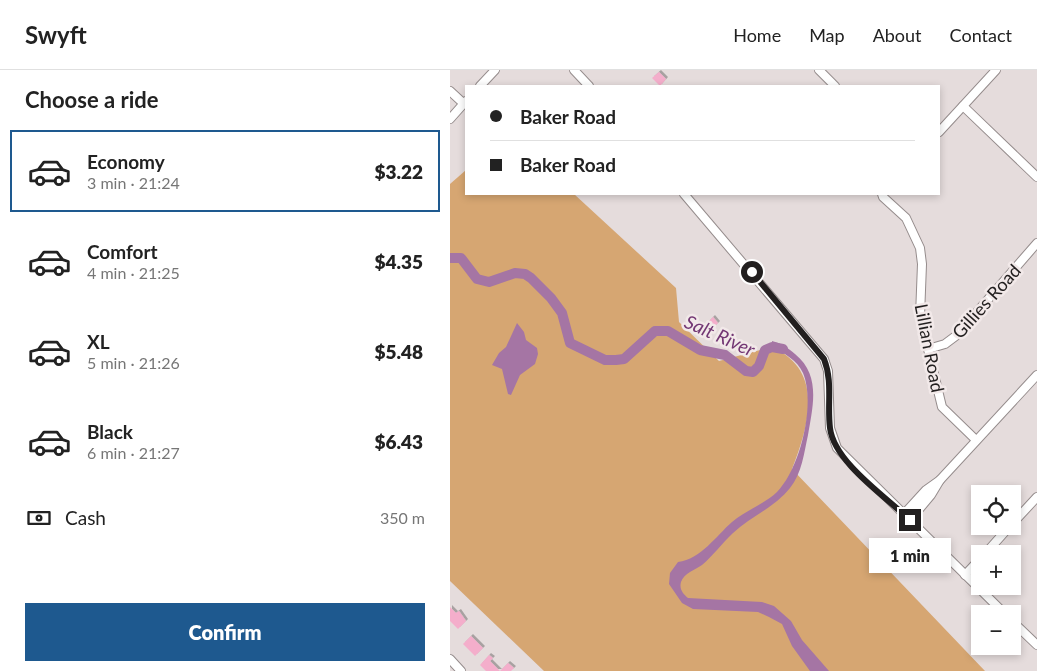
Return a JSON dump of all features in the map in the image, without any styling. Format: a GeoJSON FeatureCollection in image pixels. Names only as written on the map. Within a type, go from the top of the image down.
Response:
{"type":"FeatureCollection","features":[{"type":"Feature","properties":{"kind":"street"},"geometry":{"type":"LineString","coordinates":[[481,85],[496,70]]}},
{"type":"Feature","properties":{"kind":"street"},"geometry":{"type":"LineString","coordinates":[[574,70],[588,85]]}},
{"type":"Feature","properties":{"kind":"street"},"geometry":{"type":"LineString","coordinates":[[819,70],[834,85]]}},
{"type":"Feature","properties":{"kind":"street"},"geometry":{"type":"LineString","coordinates":[[940,131],[996,70]]}},
{"type":"Feature","properties":{"kind":"street"},"geometry":{"type":"LineString","coordinates":[[450,91],[465,102],[450,119]]}},
{"type":"Feature","properties":{"kind":"street"},"geometry":{"type":"LineString","coordinates":[[962,106],[1037,177]]}},
{"type":"Feature","properties":{"kind":"street"},"geometry":{"type":"LineString","coordinates":[[685,195],[824,359],[828,370],[830,428],[837,448],[996,605]]}},
{"type":"Feature","properties":{"kind":"street","name":"Lillian Road"},"geometry":{"type":"LineString","coordinates":[[882,195],[906,218],[920,248],[922,264],[919,302],[942,407],[976,440]]}},
{"type":"Feature","properties":{"kind":"street","name":"Gillies Road"},"geometry":{"type":"LineString","coordinates":[[928,349],[945,344],[957,335],[1037,243]]}},
{"type":"Feature","properties":{"kind":"street"},"geometry":{"type":"LineString","coordinates":[[907,517],[931,495],[940,480],[1037,375]]}},
{"type":"Feature","properties":{"kind":"street"},"geometry":{"type":"LineString","coordinates":[[1021,514],[1037,497]]}},
{"type":"Feature","properties":{"kind":"street"},"geometry":{"type":"LineString","coordinates":[[993,545],[1002,535]]}},
{"type":"Feature","properties":{"kind":"street"},"geometry":{"type":"LineString","coordinates":[[965,575],[971,569]]}},
{"type":"Feature","properties":{"kind":"street"},"geometry":{"type":"LineString","coordinates":[[1021,630],[1037,645]]}},
{"type":"Feature","properties":{"kind":"street"},"geometry":{"type":"LineString","coordinates":[[450,659],[461,671]]}},
{"type":"Feature","properties":{"kind":"shaded area"},"geometry":{"type":"Polygon","coordinates":[[[465,171],[465,195],[575,195],[676,288],[679,322],[719,361],[772,347],[789,357],[800,370],[806,385],[808,400],[804,435],[792,469],[985,671],[544,671],[450,581],[450,184],[465,171]]]}},
{"type":"Feature","properties":{"kind":"shaded area"},"geometry":{"type":"Polygon","coordinates":[[[517,323],[524,332],[526,340],[537,348],[538,354],[535,364],[520,375],[511,395],[508,394],[502,369],[492,365],[499,353],[506,347],[517,323]]]}},
{"type":"Feature","properties":{"kind":"shaded area"},"geometry":{"type":"Polygon","coordinates":[[[772,341],[784,346],[803,362],[809,371],[812,381],[812,413],[800,469],[794,482],[784,495],[733,533],[702,565],[685,576],[681,582],[681,589],[688,598],[762,602],[774,606],[791,621],[802,640],[829,671],[810,671],[792,646],[782,624],[758,612],[693,609],[682,603],[669,584],[670,573],[678,562],[701,552],[732,522],[772,497],[785,482],[793,468],[804,436],[807,418],[807,386],[798,365],[785,354],[772,347],[772,341]]]}},
{"type":"Feature","properties":{"kind":"building"},"geometry":{"type":"Polygon","coordinates":[[[659,72],[666,79],[659,85],[652,78],[659,72]]]}},
{"type":"Feature","properties":{"kind":"building"},"geometry":{"type":"Polygon","coordinates":[[[713,317],[718,323],[711,330],[706,324],[713,317]]]}},
{"type":"Feature","properties":{"kind":"building"},"geometry":{"type":"Polygon","coordinates":[[[450,607],[456,613],[459,611],[466,621],[458,629],[450,621],[450,607]]]}},
{"type":"Feature","properties":{"kind":"building"},"geometry":{"type":"Polygon","coordinates":[[[471,636],[483,648],[475,656],[463,644],[471,636]]]}},
{"type":"Feature","properties":{"kind":"building"},"geometry":{"type":"Polygon","coordinates":[[[489,655],[493,658],[490,661],[500,671],[486,671],[480,665],[489,655]]]}},
{"type":"Feature","properties":{"kind":"building"},"geometry":{"type":"Polygon","coordinates":[[[508,663],[514,668],[511,671],[500,671],[508,663]]]}},
{"type":"Feature","properties":{"kind":"waterway","name":"Salt River"},"geometry":{"type":"LineString","coordinates":[[450,258],[461,258],[477,279],[489,282],[515,273],[525,274],[551,298],[562,313],[570,343],[605,360],[624,359],[655,331],[668,331],[700,350],[725,355],[746,371],[753,372],[759,366],[765,350],[772,347],[783,349]]}},
{"type":"Feature","properties":{"kind":"route"},"geometry":{"type":"LineString","coordinates":[[752,272],[824,359],[828,370],[830,388],[830,428],[837,448],[847,461],[910,520]]}}]}
